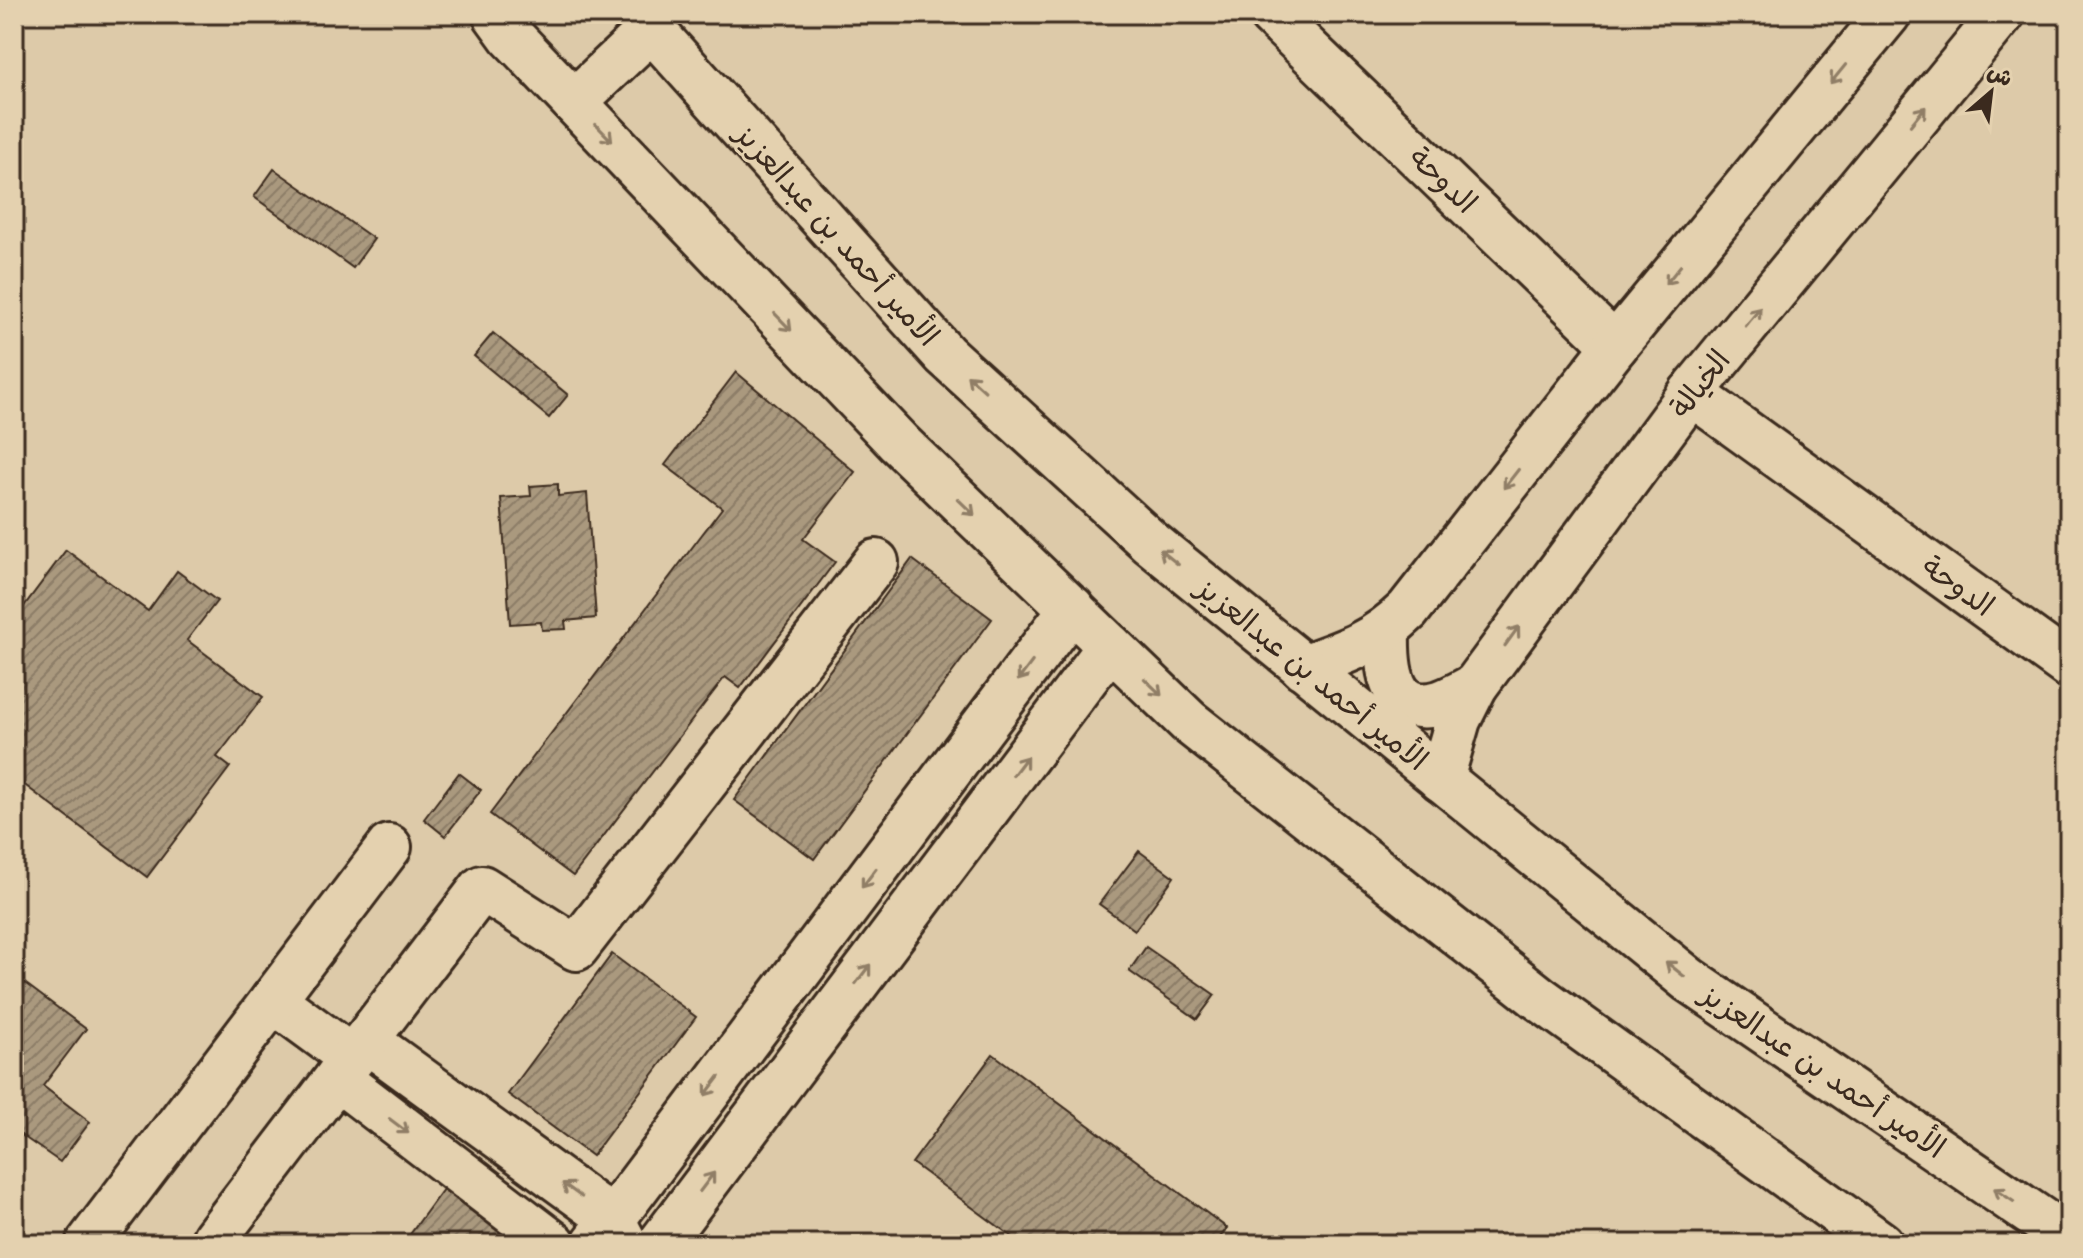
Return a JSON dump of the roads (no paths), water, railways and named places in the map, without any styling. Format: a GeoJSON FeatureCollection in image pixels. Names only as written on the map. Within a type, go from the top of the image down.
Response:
{"type":"FeatureCollection","features":[{"type":"Feature","properties":{"kind":"street"},"geometry":{"type":"LineString","coordinates":[[495,14],[511,36],[899,443],[1189,722],[1538,997],[1881,1244]]}},
{"type":"Feature","properties":{"kind":"street"},"geometry":{"type":"LineString","coordinates":[[1303,667],[1364,644],[1387,631],[1408,610],[1615,346],[1888,14]]}},
{"type":"Feature","properties":{"kind":"street","name":"الخيالة"},"geometry":{"type":"LineString","coordinates":[[1441,779],[1458,720],[1475,686],[1691,393],[2002,14]]}},
{"type":"Feature","properties":{"kind":"street","name":"الدوحة"},"geometry":{"type":"LineString","coordinates":[[1285,19],[1615,346]]}},
{"type":"Feature","properties":{"kind":"street"},"geometry":{"type":"LineString","coordinates":[[574,102],[645,22]]}},
{"type":"Feature","properties":{"kind":"street","name":"الأمير أحمد بن عبدالعزيز"},"geometry":{"type":"LineString","coordinates":[[645,22],[945,355],[1150,542],[1689,980],[2069,1239]]}},
{"type":"Feature","properties":{"kind":"street","name":"الدوحة"},"geometry":{"type":"LineString","coordinates":[[1691,393],[2068,664]]}},
{"type":"Feature","properties":{"kind":"street"},"geometry":{"type":"LineString","coordinates":[[220,1244],[215,1238],[482,888],[576,948],[876,562]]}},
{"type":"Feature","properties":{"kind":"street"},"geometry":{"type":"LineString","coordinates":[[273,1000],[352,1059],[610,1236],[1072,608]]}},
{"type":"Feature","properties":{"kind":"street"},"geometry":{"type":"LineString","coordinates":[[1387,631],[1389,677],[1396,693],[1411,703],[1424,705],[1441,702],[1475,686]]}},
{"type":"Feature","properties":{"kind":"street"},"geometry":{"type":"LineString","coordinates":[[660,1244],[1110,646]]}},
{"type":"Feature","properties":{"kind":"street"},"geometry":{"type":"LineString","coordinates":[[88,1244],[389,847]]}},
{"type":"Feature","properties":{"kind":"street"},"geometry":{"type":"LineString","coordinates":[[352,1059],[554,1244]]}}]}
